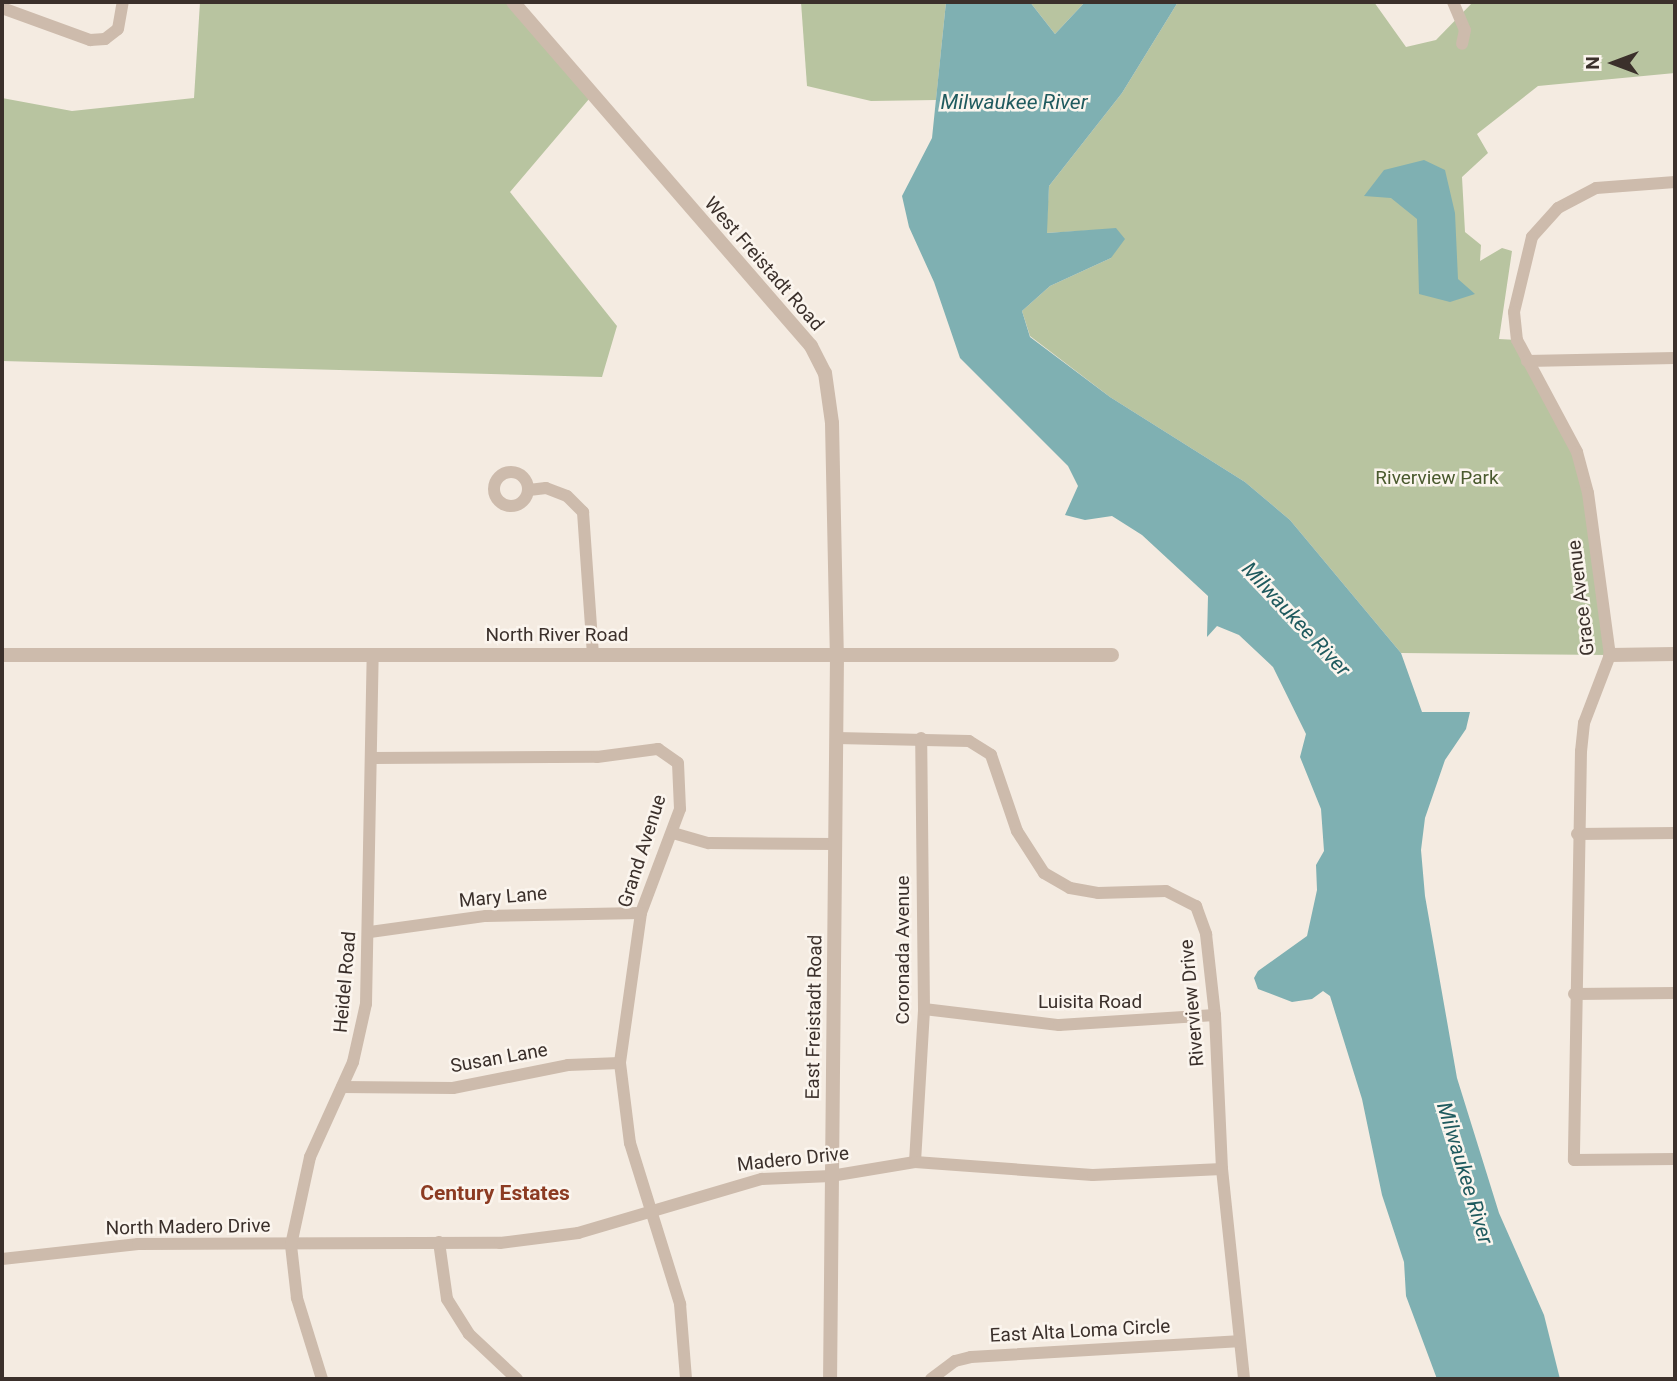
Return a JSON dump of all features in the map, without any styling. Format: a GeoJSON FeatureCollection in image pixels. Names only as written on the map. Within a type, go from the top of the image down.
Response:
{"type":"FeatureCollection","features":[{"type":"Feature","properties":{"kind":"street"},"geometry":{"type":"LineString","coordinates":[[2,8],[90,40],[105,39],[118,29],[123,2]]}},
{"type":"Feature","properties":{"kind":"street","name":"West Freistadt Road"},"geometry":{"type":"LineString","coordinates":[[513,2],[811,346],[825,373],[832,423],[837,655]]}},
{"type":"Feature","properties":{"kind":"street"},"geometry":{"type":"LineString","coordinates":[[1454,2],[1465,30],[1462,44]]}},
{"type":"Feature","properties":{"kind":"street","name":"Grace Avenue"},"geometry":{"type":"LineString","coordinates":[[1675,182],[1621,183],[1596,188],[1558,208],[1532,237],[1514,312],[1517,340],[1577,452],[1588,493],[1610,655],[1584,723],[1577,834],[1574,1160],[1675,1159]]}},
{"type":"Feature","properties":{"kind":"street"},"geometry":{"type":"LineString","coordinates":[[1527,361],[1675,358]]}},
{"type":"Feature","properties":{"kind":"street"},"geometry":{"type":"LineString","coordinates":[[529,490],[546,488],[567,496],[583,512],[593,654]]}},
{"type":"Feature","properties":{"kind":"street"},"geometry":{"type":"LineString","coordinates":[[1610,655],[1675,654]]}},
{"type":"Feature","properties":{"kind":"street","name":"North River Road"},"geometry":{"type":"LineString","coordinates":[[2,655],[1112,655]]}},
{"type":"Feature","properties":{"kind":"street","name":"Heidel Road"},"geometry":{"type":"LineString","coordinates":[[322,1379],[297,1298],[291,1245],[310,1157],[342,1087],[365,1013],[370,932],[373,655]]}},
{"type":"Feature","properties":{"kind":"street","name":"East Freistadt Road"},"geometry":{"type":"LineString","coordinates":[[830,1379],[837,655]]}},
{"type":"Feature","properties":{"kind":"street","name":"Riverview Drive"},"geometry":{"type":"LineString","coordinates":[[837,738],[969,741],[990,755],[1027,852],[1056,882],[1098,893],[1167,891],[1196,906],[1206,934],[1215,1015],[1222,1169],[1244,1379]]}},
{"type":"Feature","properties":{"kind":"street","name":"Coronada Avenue"},"geometry":{"type":"LineString","coordinates":[[915,1162],[924,1009],[921,738]]}},
{"type":"Feature","properties":{"kind":"street","name":"Grand Avenue"},"geometry":{"type":"LineString","coordinates":[[372,758],[583,757],[666,751],[678,763],[681,776],[673,833],[641,913],[621,1063],[630,1143],[680,1304],[686,1379]]}},
{"type":"Feature","properties":{"kind":"street"},"geometry":{"type":"LineString","coordinates":[[673,833],[709,843],[835,844]]}},
{"type":"Feature","properties":{"kind":"street"},"geometry":{"type":"LineString","coordinates":[[1577,834],[1675,833]]}},
{"type":"Feature","properties":{"kind":"street","name":"Mary Lane"},"geometry":{"type":"LineString","coordinates":[[370,932],[486,916],[641,913]]}},
{"type":"Feature","properties":{"kind":"street"},"geometry":{"type":"LineString","coordinates":[[1574,994],[1675,993]]}},
{"type":"Feature","properties":{"kind":"street","name":"Luisita Road"},"geometry":{"type":"LineString","coordinates":[[924,1009],[1059,1025],[1215,1015]]}},
{"type":"Feature","properties":{"kind":"street","name":"Susan Lane"},"geometry":{"type":"LineString","coordinates":[[342,1087],[453,1088],[568,1065],[621,1063]]}},
{"type":"Feature","properties":{"kind":"street","name":"Madero Drive"},"geometry":{"type":"LineString","coordinates":[[291,1245],[500,1243],[578,1233],[762,1179],[831,1176],[915,1162],[1093,1175],[1222,1169]]}},
{"type":"Feature","properties":{"kind":"street"},"geometry":{"type":"LineString","coordinates":[[439,1242],[447,1299],[469,1334],[516,1379]]}},
{"type":"Feature","properties":{"kind":"street","name":"North Madero Drive"},"geometry":{"type":"LineString","coordinates":[[2,1259],[138,1244],[291,1245]]}},
{"type":"Feature","properties":{"kind":"street","name":"East Alta Loma Circle"},"geometry":{"type":"LineString","coordinates":[[931,1379],[955,1362],[971,1357],[1238,1341]]}},
{"type":"Feature","properties":{"kind":"green space"},"geometry":{"type":"Polygon","coordinates":[[[200,2],[513,2],[589,99],[510,192],[617,326],[602,377],[2,361],[2,98],[72,111],[194,98],[200,2]]]}},
{"type":"Feature","properties":{"kind":"green space"},"geometry":{"type":"Polygon","coordinates":[[[801,2],[946,2],[936,100],[871,101],[807,86],[801,2]]]}},
{"type":"Feature","properties":{"kind":"green space"},"geometry":{"type":"Polygon","coordinates":[[[1030,2],[1085,2],[1055,34],[1030,2]]]}},
{"type":"Feature","properties":{"kind":"green space","name":"Riverview Park"},"geometry":{"type":"Polygon","coordinates":[[[1178,2],[1374,2],[1406,47],[1436,40],[1473,2],[1675,2],[1675,73],[1538,86],[1477,134],[1488,153],[1462,177],[1465,232],[1481,245],[1480,261],[1502,248],[1512,251],[1499,339],[1517,340],[1577,452],[1610,655],[1401,653],[1290,520],[1245,482],[1110,397],[1030,336],[1022,311],[1050,286],[1111,258],[1116,229],[1046,233],[1049,186],[1122,93],[1178,2]]]}},
{"type":"Feature","properties":{"kind":"water","name":"Milwaukee River"},"geometry":{"type":"Polygon","coordinates":[[[946,2],[1030,2],[1055,34],[1085,2],[1178,2],[1122,93],[1049,186],[1047,233],[1116,228],[1125,239],[1111,258],[1050,286],[1022,311],[1030,337],[1110,397],[1245,482],[1290,520],[1401,653],[1422,712],[1470,712],[1466,729],[1445,760],[1425,818],[1421,850],[1425,896],[1457,1078],[1499,1213],[1544,1315],[1560,1379],[1437,1379],[1406,1296],[1404,1262],[1382,1195],[1362,1099],[1330,996],[1323,991],[1312,999],[1292,1002],[1258,989],[1254,978],[1258,971],[1307,936],[1317,890],[1316,865],[1324,851],[1321,809],[1300,757],[1306,734],[1273,667],[1239,635],[1217,626],[1207,637],[1208,596],[1142,535],[1112,516],[1085,520],[1065,515],[1078,486],[1068,466],[960,358],[934,282],[909,227],[902,196],[932,138],[946,2]]]}},
{"type":"Feature","properties":{"kind":"water"},"geometry":{"type":"Polygon","coordinates":[[[1424,160],[1445,170],[1455,213],[1458,279],[1475,294],[1450,302],[1419,294],[1417,219],[1391,198],[1364,196],[1384,170],[1424,160]]]}},
{"type":"Feature","properties":{"kind":"district","name":"Century Estates"},"geometry":{"type":"Point","coordinates":[495,1193]}}]}
